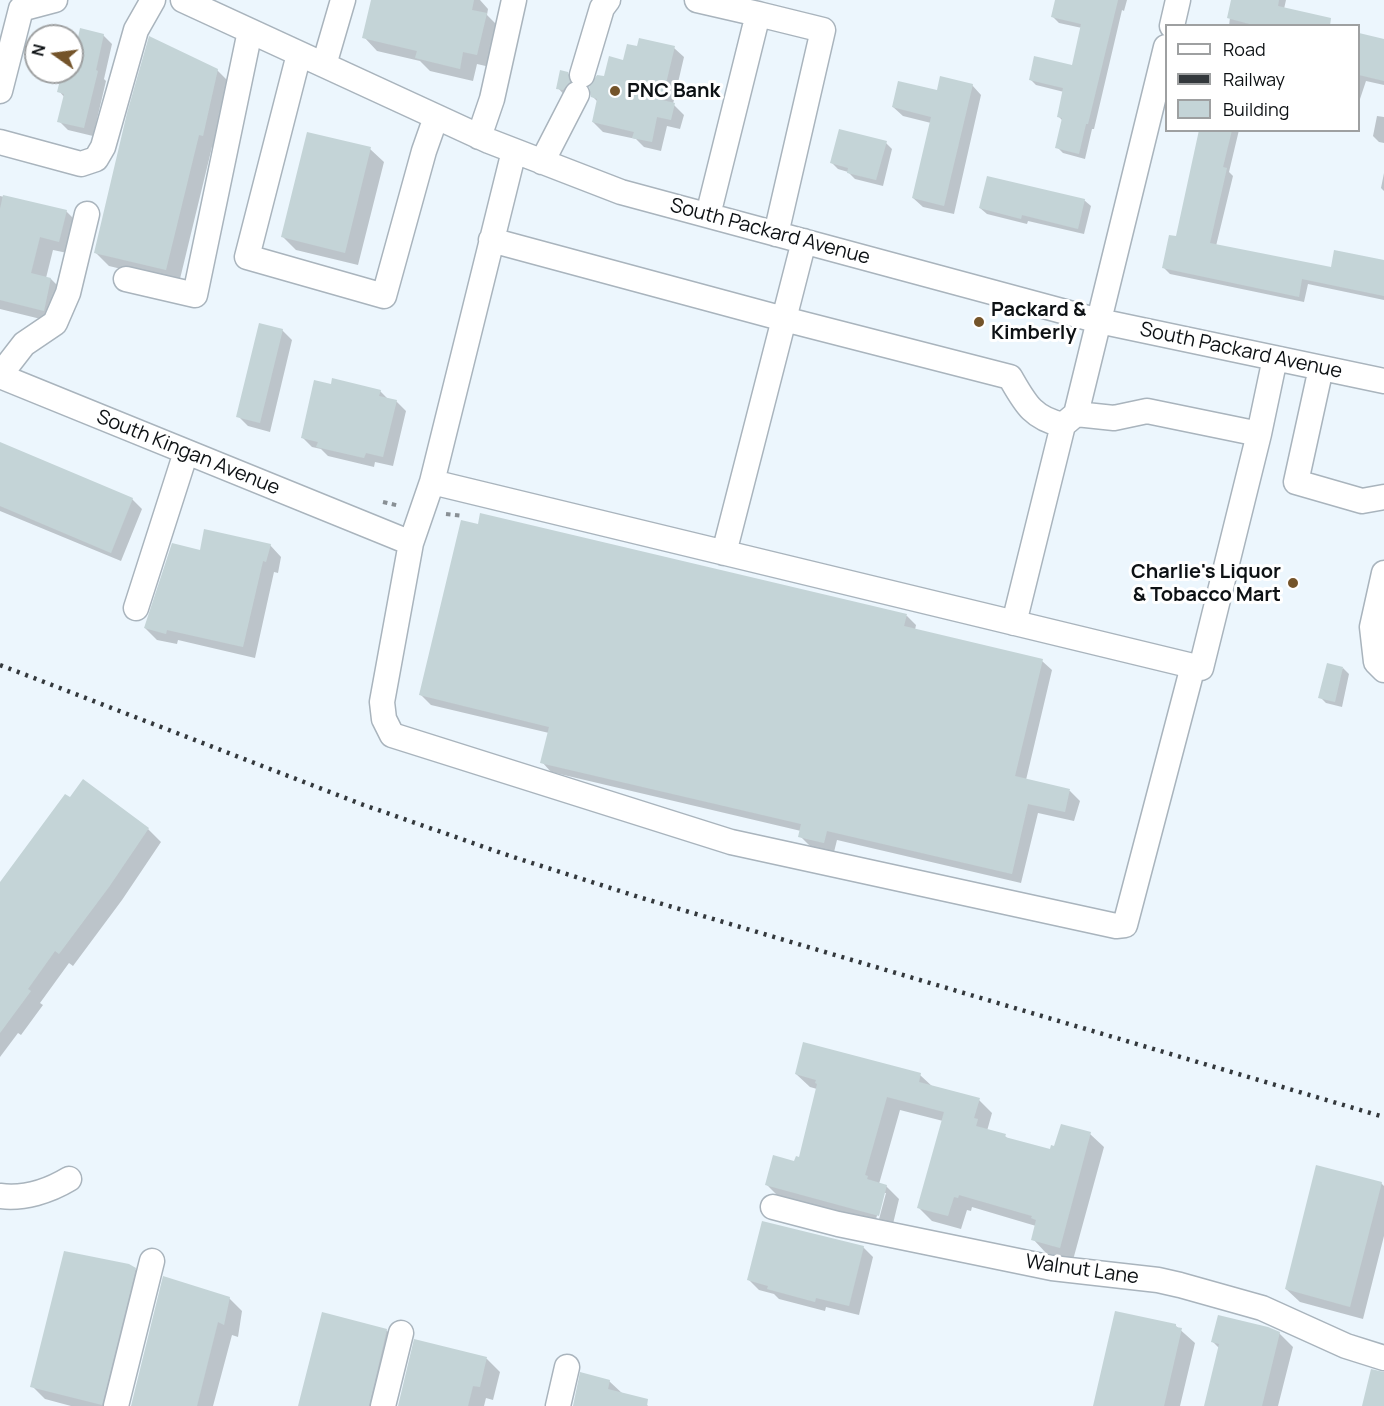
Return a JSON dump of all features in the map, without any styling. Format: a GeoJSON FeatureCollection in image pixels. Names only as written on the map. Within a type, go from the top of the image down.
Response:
{"type":"FeatureCollection","features":[{"type":"Feature","properties":{"kind":"street"},"geometry":{"type":"LineString","coordinates":[[0,91],[21,9],[56,0]]}},
{"type":"Feature","properties":{"kind":"street"},"geometry":{"type":"LineString","coordinates":[[0,142],[81,164],[96,159],[103,147],[136,30],[153,0]]}},
{"type":"Feature","properties":{"kind":"street","name":"South Packard Avenue"},"geometry":{"type":"LineString","coordinates":[[183,0],[479,137],[621,192],[1099,321],[1384,381]]}},
{"type":"Feature","properties":{"kind":"street"},"geometry":{"type":"LineString","coordinates":[[324,65],[343,0]]}},
{"type":"Feature","properties":{"kind":"street"},"geometry":{"type":"LineString","coordinates":[[479,137],[492,99],[514,0]]}},
{"type":"Feature","properties":{"kind":"street"},"geometry":{"type":"LineString","coordinates":[[542,162],[579,84],[602,8],[608,0]]}},
{"type":"Feature","properties":{"kind":"street"},"geometry":{"type":"LineString","coordinates":[[697,0],[823,30],[776,234]]}},
{"type":"Feature","properties":{"kind":"street"},"geometry":{"type":"LineString","coordinates":[[1172,24],[1178,0]]}},
{"type":"Feature","properties":{"kind":"street"},"geometry":{"type":"LineString","coordinates":[[708,215],[758,14]]}},
{"type":"Feature","properties":{"kind":"street"},"geometry":{"type":"LineString","coordinates":[[126,279],[195,295],[250,31]]}},
{"type":"Feature","properties":{"kind":"street"},"geometry":{"type":"LineString","coordinates":[[299,54],[247,257],[384,296],[424,151],[436,117]]}},
{"type":"Feature","properties":{"kind":"street"},"geometry":{"type":"LineString","coordinates":[[1014,623],[1099,321],[1165,55]]}},
{"type":"Feature","properties":{"kind":"street"},"geometry":{"type":"LineString","coordinates":[[514,151],[432,482],[411,543],[382,702],[384,719],[392,735],[731,842],[1116,926],[1125,925],[1193,666]]}},
{"type":"Feature","properties":{"kind":"street"},"geometry":{"type":"LineString","coordinates":[[0,375],[24,344],[56,323],[68,293],[87,214]]}},
{"type":"Feature","properties":{"kind":"street"},"geometry":{"type":"LineString","coordinates":[[491,240],[783,319],[1010,377],[1026,405],[1046,421],[1114,418],[1147,411],[1258,434]]}},
{"type":"Feature","properties":{"kind":"street"},"geometry":{"type":"LineString","coordinates":[[724,553],[804,242]]}},
{"type":"Feature","properties":{"kind":"street"},"geometry":{"type":"LineString","coordinates":[[432,482],[1201,668],[1275,358]]}},
{"type":"Feature","properties":{"kind":"street"},"geometry":{"type":"LineString","coordinates":[[1321,368],[1296,482],[1362,501],[1384,497]]}},
{"type":"Feature","properties":{"kind":"street","name":"South Kingan Avenue"},"geometry":{"type":"LineString","coordinates":[[0,375],[411,543]]}},
{"type":"Feature","properties":{"kind":"street"},"geometry":{"type":"LineString","coordinates":[[135,608],[186,452]]}},
{"type":"Feature","properties":{"kind":"street"},"geometry":{"type":"LineString","coordinates":[[1384,573],[1372,627],[1376,662],[1384,670]]}},
{"type":"Feature","properties":{"kind":"street"},"geometry":{"type":"LineString","coordinates":[[0,1196],[12,1197],[53,1189],[69,1179]]}},
{"type":"Feature","properties":{"kind":"street","name":"Walnut Lane"},"geometry":{"type":"LineString","coordinates":[[773,1206],[838,1224],[1052,1268],[1158,1280],[1180,1285],[1262,1308],[1346,1346],[1384,1358]]}},
{"type":"Feature","properties":{"kind":"street"},"geometry":{"type":"LineString","coordinates":[[116,1406],[152,1261]]}},
{"type":"Feature","properties":{"kind":"street"},"geometry":{"type":"LineString","coordinates":[[383,1406],[401,1333]]}},
{"type":"Feature","properties":{"kind":"street"},"geometry":{"type":"LineString","coordinates":[[558,1406],[567,1367]]}},
{"type":"Feature","properties":{"kind":"building"},"geometry":{"type":"Polygon","coordinates":[[[371,0],[474,0],[472,10],[487,13],[477,55],[463,52],[460,69],[415,58],[417,51],[362,38],[371,0]]]}},
{"type":"Feature","properties":{"kind":"building"},"geometry":{"type":"Polygon","coordinates":[[[1055,0],[1118,0],[1079,154],[1055,148],[1062,118],[1057,117],[1063,88],[1029,80],[1034,56],[1072,65],[1081,24],[1051,17],[1055,0]]]}},
{"type":"Feature","properties":{"kind":"building"},"geometry":{"type":"Polygon","coordinates":[[[1231,0],[1279,0],[1278,6],[1331,18],[1330,24],[1250,24],[1227,18],[1231,0]]]}},
{"type":"Feature","properties":{"kind":"building"},"geometry":{"type":"Polygon","coordinates":[[[84,29],[104,34],[96,70],[98,71],[84,128],[57,122],[64,94],[57,92],[59,84],[84,84],[84,29]]]}},
{"type":"Feature","properties":{"kind":"building"},"geometry":{"type":"Polygon","coordinates":[[[1360,33],[1384,39],[1384,81],[1360,75],[1360,33]]]}},
{"type":"Feature","properties":{"kind":"building"},"geometry":{"type":"Polygon","coordinates":[[[149,36],[218,69],[203,136],[199,135],[166,270],[94,253],[127,113],[149,36]]]}},
{"type":"Feature","properties":{"kind":"building","name":"PNC Bank"},"geometry":{"type":"Polygon","coordinates":[[[639,38],[675,46],[662,100],[675,103],[671,120],[657,117],[652,142],[632,138],[634,132],[592,122],[597,99],[591,97],[589,87],[597,75],[604,76],[609,56],[623,60],[627,44],[637,46],[639,38]]]}},
{"type":"Feature","properties":{"kind":"building"},"geometry":{"type":"Polygon","coordinates":[[[560,70],[568,72],[570,82],[563,90],[556,89],[560,70]]]}},
{"type":"Feature","properties":{"kind":"building"},"geometry":{"type":"Polygon","coordinates":[[[940,76],[973,84],[944,206],[912,198],[931,117],[892,107],[898,81],[937,90],[940,76]]]}},
{"type":"Feature","properties":{"kind":"building"},"geometry":{"type":"Polygon","coordinates":[[[839,129],[887,141],[876,180],[847,173],[848,168],[830,163],[839,129]]]}},
{"type":"Feature","properties":{"kind":"building"},"geometry":{"type":"Polygon","coordinates":[[[307,132],[371,147],[345,253],[281,237],[307,132]]]}},
{"type":"Feature","properties":{"kind":"building"},"geometry":{"type":"Polygon","coordinates":[[[1199,132],[1232,132],[1223,167],[1227,168],[1210,243],[1331,267],[1334,250],[1384,260],[1384,296],[1302,279],[1299,297],[1162,268],[1169,235],[1176,236],[1199,132]]]}},
{"type":"Feature","properties":{"kind":"building"},"geometry":{"type":"Polygon","coordinates":[[[987,176],[1085,199],[1078,229],[1022,215],[1021,219],[979,208],[987,176]]]}},
{"type":"Feature","properties":{"kind":"building"},"geometry":{"type":"Polygon","coordinates":[[[3,195],[67,210],[59,242],[40,237],[31,273],[51,278],[44,311],[0,300],[0,209],[3,195]]]}},
{"type":"Feature","properties":{"kind":"building"},"geometry":{"type":"Polygon","coordinates":[[[259,323],[283,329],[260,423],[236,417],[259,323]]]}},
{"type":"Feature","properties":{"kind":"building"},"geometry":{"type":"Polygon","coordinates":[[[332,378],[381,390],[379,396],[397,400],[383,457],[366,453],[364,458],[316,447],[318,442],[301,438],[314,380],[331,384],[332,378]]]}},
{"type":"Feature","properties":{"kind":"building"},"geometry":{"type":"Polygon","coordinates":[[[0,442],[133,498],[111,553],[0,506],[0,442]]]}},
{"type":"Feature","properties":{"kind":"building"},"geometry":{"type":"Polygon","coordinates":[[[480,513],[907,614],[904,626],[1043,659],[1015,776],[1070,789],[1065,812],[1028,804],[1012,874],[827,831],[824,843],[798,837],[801,824],[540,763],[549,727],[419,695],[461,520],[478,524],[480,513]]]}},
{"type":"Feature","properties":{"kind":"building"},"geometry":{"type":"Polygon","coordinates":[[[204,529],[271,544],[266,562],[263,561],[243,647],[167,630],[166,634],[144,628],[172,543],[200,550],[204,529]]]}},
{"type":"Feature","properties":{"kind":"building"},"geometry":{"type":"Polygon","coordinates":[[[1327,663],[1343,667],[1335,702],[1318,698],[1327,663]]]}},
{"type":"Feature","properties":{"kind":"building"},"geometry":{"type":"Polygon","coordinates":[[[83,779],[149,828],[59,954],[55,951],[28,989],[31,991],[0,1033],[0,882],[65,794],[70,797],[83,779]]]}},
{"type":"Feature","properties":{"kind":"building"},"geometry":{"type":"Polygon","coordinates":[[[803,1042],[921,1073],[919,1082],[980,1098],[974,1118],[978,1119],[976,1126],[1006,1134],[1005,1137],[1050,1149],[1051,1145],[1054,1146],[1061,1124],[1091,1132],[1060,1248],[1031,1240],[1036,1220],[1031,1218],[1032,1216],[959,1195],[958,1198],[954,1197],[948,1216],[917,1208],[944,1112],[887,1097],[865,1175],[868,1176],[867,1179],[887,1185],[879,1216],[765,1185],[773,1155],[794,1161],[796,1156],[799,1157],[817,1084],[816,1080],[795,1074],[803,1042]]]}},
{"type":"Feature","properties":{"kind":"building"},"geometry":{"type":"Polygon","coordinates":[[[1316,1165],[1382,1182],[1350,1307],[1285,1289],[1316,1165]]]}},
{"type":"Feature","properties":{"kind":"building"},"geometry":{"type":"Polygon","coordinates":[[[762,1221],[864,1246],[849,1306],[816,1298],[815,1302],[767,1289],[768,1286],[747,1280],[762,1221]]]}},
{"type":"Feature","properties":{"kind":"building"},"geometry":{"type":"Polygon","coordinates":[[[64,1251],[129,1264],[136,1268],[102,1405],[30,1387],[64,1251]]]}},
{"type":"Feature","properties":{"kind":"building"},"geometry":{"type":"Polygon","coordinates":[[[163,1276],[230,1297],[224,1325],[218,1322],[197,1406],[131,1406],[163,1276]]]}},
{"type":"Feature","properties":{"kind":"building"},"geometry":{"type":"Polygon","coordinates":[[[1115,1311],[1176,1324],[1176,1327],[1182,1328],[1164,1406],[1093,1406],[1115,1311]]]}},
{"type":"Feature","properties":{"kind":"building"},"geometry":{"type":"Polygon","coordinates":[[[322,1312],[387,1329],[369,1406],[298,1406],[322,1312]]]}},
{"type":"Feature","properties":{"kind":"building"},"geometry":{"type":"Polygon","coordinates":[[[1218,1315],[1280,1332],[1262,1406],[1204,1406],[1219,1344],[1211,1342],[1218,1315]]]}},
{"type":"Feature","properties":{"kind":"building"},"geometry":{"type":"Polygon","coordinates":[[[414,1339],[487,1357],[480,1387],[473,1386],[468,1406],[398,1406],[414,1339]]]}},
{"type":"Feature","properties":{"kind":"building"},"geometry":{"type":"Polygon","coordinates":[[[1371,1369],[1384,1372],[1384,1406],[1362,1406],[1371,1369]]]}},
{"type":"Feature","properties":{"kind":"building"},"geometry":{"type":"Polygon","coordinates":[[[580,1372],[610,1380],[608,1389],[648,1399],[647,1406],[573,1406],[580,1372]]]}},
{"type":"Feature","properties":{"kind":"railway"},"geometry":{"type":"LineString","coordinates":[[0,665],[361,804],[510,856],[642,898],[1384,1117]]}},
{"type":"Feature","properties":{"kind":"place","name":"PNC Bank"},"geometry":{"type":"Point","coordinates":[615,91]}},
{"type":"Feature","properties":{"kind":"place","name":"Packard & Kimberly"},"geometry":{"type":"Point","coordinates":[979,322]}},
{"type":"Feature","properties":{"kind":"place","name":"Charlie's Liquor & Tobacco Mart"},"geometry":{"type":"Point","coordinates":[1293,583]}}]}
